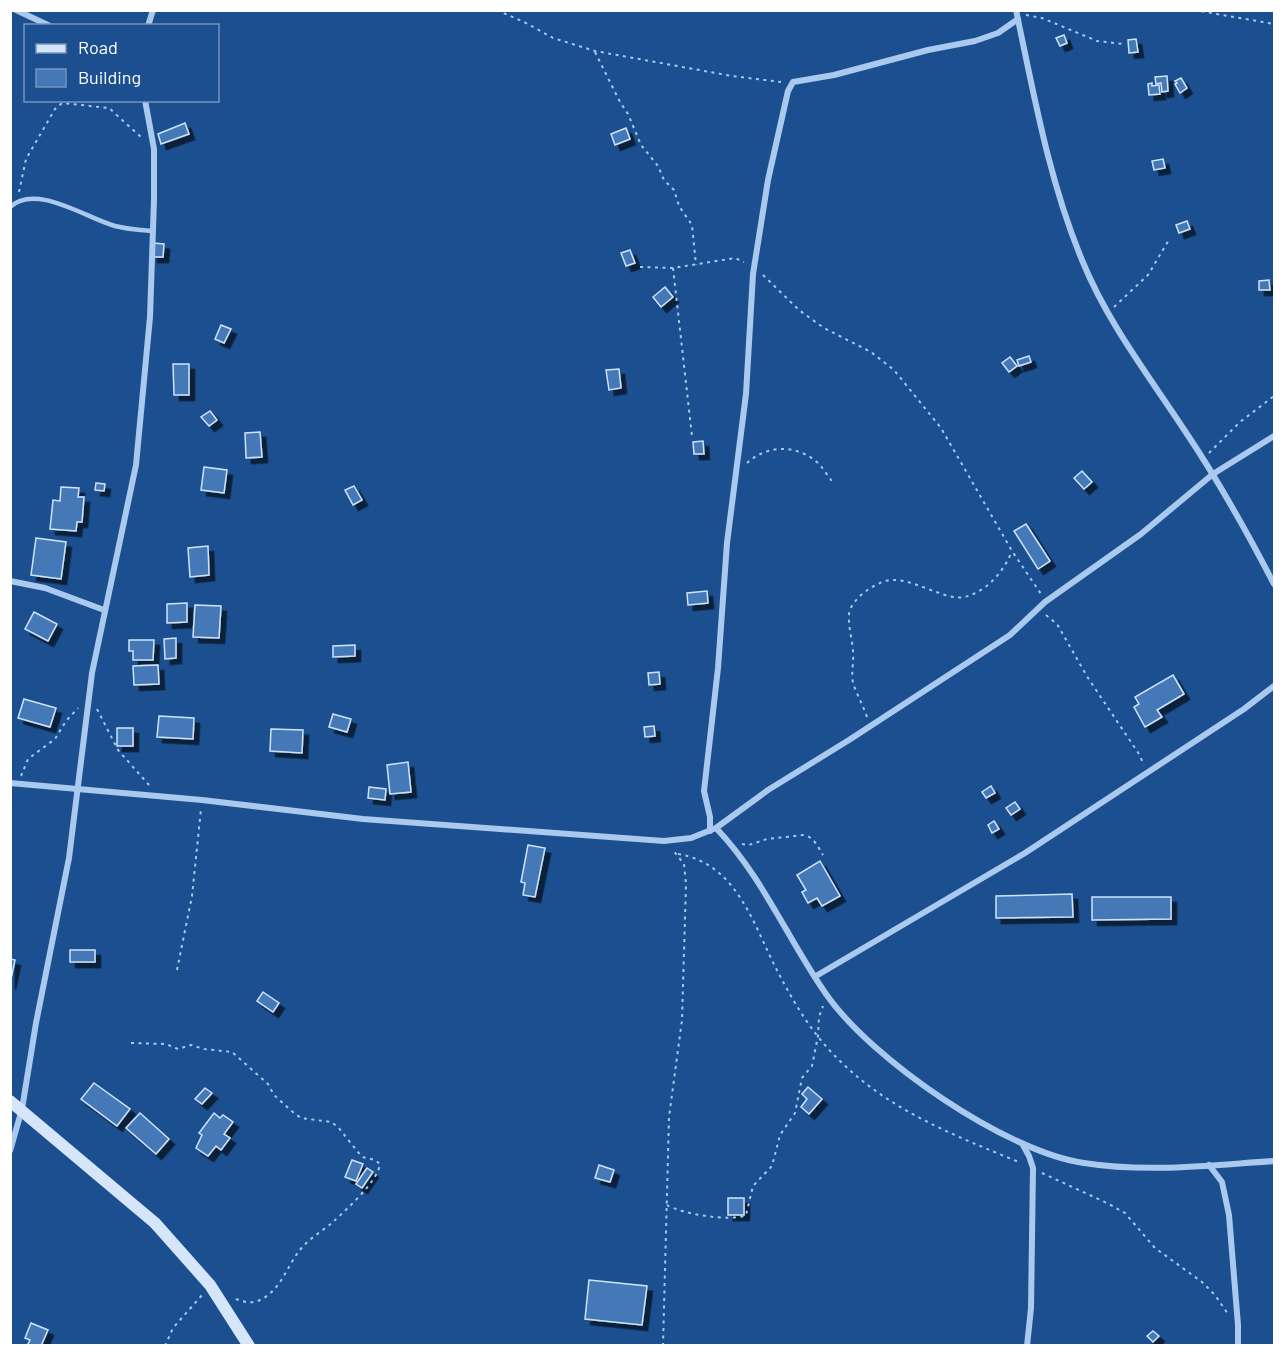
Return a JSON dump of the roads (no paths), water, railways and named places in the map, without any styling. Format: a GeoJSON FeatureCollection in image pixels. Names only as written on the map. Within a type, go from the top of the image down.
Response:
{"type":"FeatureCollection","features":[{"type":"Feature","properties":{"kind":"main road"},"geometry":{"type":"LineString","coordinates":[[10,1101],[155,1223],[210,1285],[249,1346]]}},
{"type":"Feature","properties":{"kind":"street"},"geometry":{"type":"LineString","coordinates":[[16,10],[46,24]]}},
{"type":"Feature","properties":{"kind":"street"},"geometry":{"type":"LineString","coordinates":[[1017,14],[998,33],[975,41],[928,50],[834,75],[793,82],[788,91],[768,180],[753,270],[746,394],[727,543],[718,668],[704,790],[710,817],[713,830],[731,843],[754,875],[826,994],[891,1062],[949,1102],[1023,1144],[1082,1163],[1129,1168],[1275,1161]]}},
{"type":"Feature","properties":{"kind":"street"},"geometry":{"type":"LineString","coordinates":[[1017,14],[1060,202],[1083,262],[1108,313],[1213,474],[1275,584]]}},
{"type":"Feature","properties":{"kind":"street"},"geometry":{"type":"LineString","coordinates":[[10,1151],[22,1109],[36,1023],[69,858],[89,695],[104,610],[136,465],[150,317],[154,200],[154,150],[145,102]]}},
{"type":"Feature","properties":{"kind":"street"},"geometry":{"type":"LineString","coordinates":[[14,783],[202,800],[363,819],[664,841],[691,838],[713,830],[768,790],[1010,635],[1045,602],[1141,534],[1213,474],[1275,436]]}},
{"type":"Feature","properties":{"kind":"street"},"geometry":{"type":"LineString","coordinates":[[10,582],[45,588],[104,610]]}},
{"type":"Feature","properties":{"kind":"street"},"geometry":{"type":"LineString","coordinates":[[816,976],[1025,853],[1244,709],[1275,686]]}},
{"type":"Feature","properties":{"kind":"street"},"geometry":{"type":"LineString","coordinates":[[1023,1144],[1033,1168],[1031,1308],[1027,1346]]}},
{"type":"Feature","properties":{"kind":"street"},"geometry":{"type":"LineString","coordinates":[[1209,1165],[1222,1182],[1229,1215],[1238,1346]]}},
{"type":"Feature","properties":{"kind":"lane"},"geometry":{"type":"LineString","coordinates":[[10,207],[17,201],[42,198],[116,226],[152,231]]}}]}
